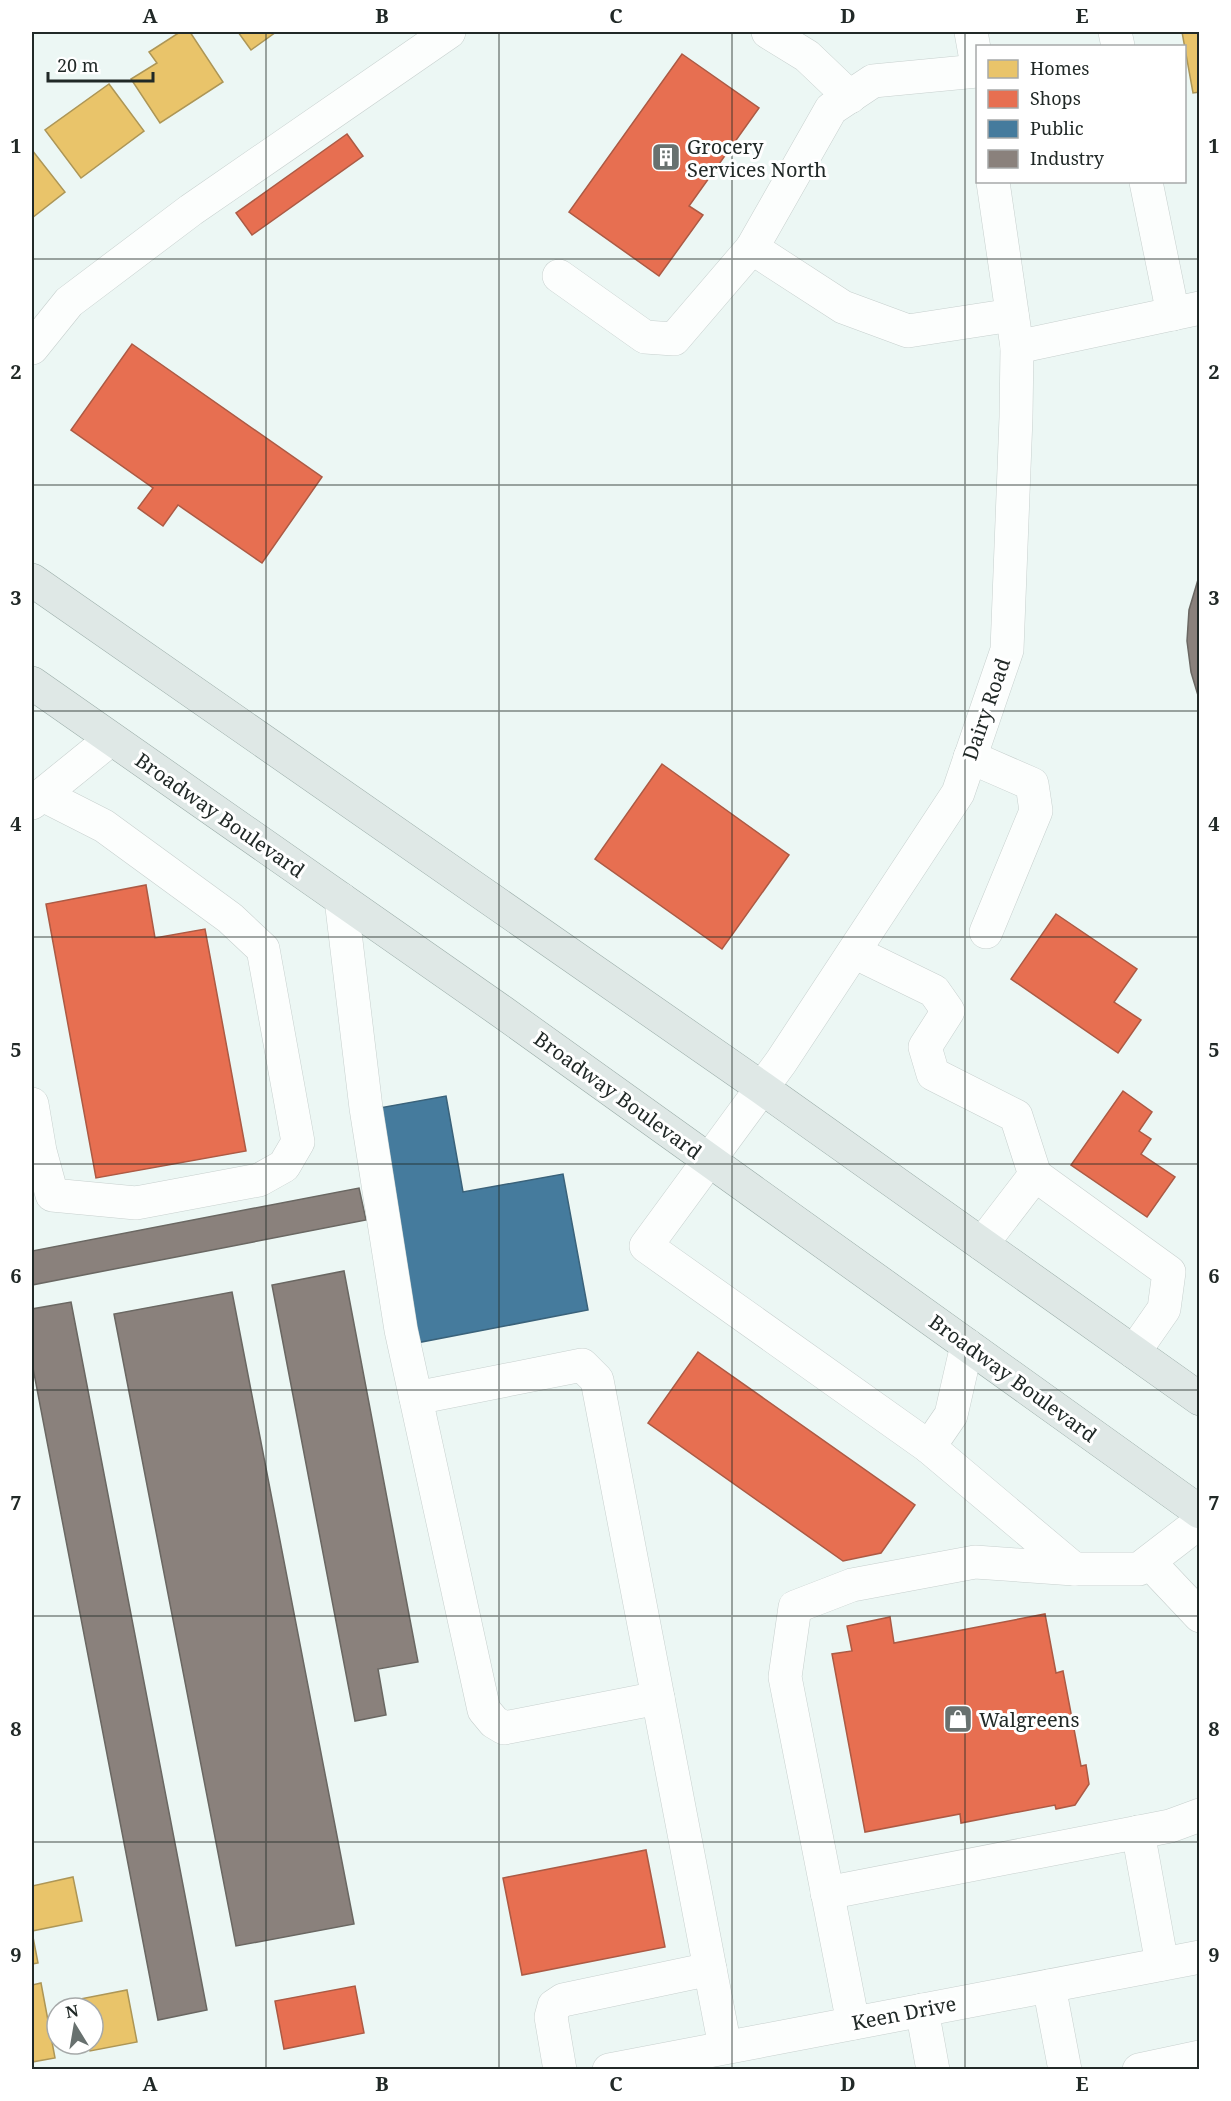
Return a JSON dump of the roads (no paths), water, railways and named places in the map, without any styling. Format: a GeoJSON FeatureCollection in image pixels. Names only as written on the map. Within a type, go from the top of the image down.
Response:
{"type":"FeatureCollection","features":[{"type":"Feature","properties":{"kind":"main road"},"geometry":{"type":"LineString","coordinates":[[32,580],[762,1088],[1200,1399]]}},
{"type":"Feature","properties":{"kind":"main road","name":"Broadway Boulevard"},"geometry":{"type":"LineString","coordinates":[[32,683],[501,1011],[1200,1512]]}},
{"type":"Feature","properties":{"kind":"street"},"geometry":{"type":"LineString","coordinates":[[32,348],[69,302],[78,295],[191,210],[449,32]]}},
{"type":"Feature","properties":{"kind":"street"},"geometry":{"type":"LineString","coordinates":[[768,32],[807,56],[850,97]]}},
{"type":"Feature","properties":{"kind":"street"},"geometry":{"type":"LineString","coordinates":[[971,32],[976,64]]}},
{"type":"Feature","properties":{"kind":"street"},"geometry":{"type":"LineString","coordinates":[[559,276],[645,337],[674,339],[752,248],[831,109],[873,81],[976,71]]}},
{"type":"Feature","properties":{"kind":"street","name":"Dairy Road"},"geometry":{"type":"LineString","coordinates":[[929,1447],[646,1246],[762,1088],[958,793],[1006,650],[1017,347],[993,183]]}},
{"type":"Feature","properties":{"kind":"street"},"geometry":{"type":"LineString","coordinates":[[1017,347],[1186,311],[1146,183]]}},
{"type":"Feature","properties":{"kind":"street"},"geometry":{"type":"LineString","coordinates":[[752,248],[843,307],[908,331],[1012,315]]}},
{"type":"Feature","properties":{"kind":"street"},"geometry":{"type":"LineString","coordinates":[[32,1104],[40,1151],[52,1195],[136,1203],[259,1180],[284,1166],[298,1142],[263,948],[230,918],[104,826],[38,799],[111,739]]}},
{"type":"Feature","properties":{"kind":"street"},"geometry":{"type":"LineString","coordinates":[[970,757],[1032,784],[1036,811],[986,932]]}},
{"type":"Feature","properties":{"kind":"street"},"geometry":{"type":"LineString","coordinates":[[341,899],[366,1108],[401,1329],[484,1710],[494,1722],[504,1728],[658,1698]]}},
{"type":"Feature","properties":{"kind":"street"},"geometry":{"type":"LineString","coordinates":[[854,952],[934,991],[948,1011],[925,1047],[933,1074],[1016,1116],[1035,1175],[1169,1272],[1164,1309],[1134,1352]]}},
{"type":"Feature","properties":{"kind":"street"},"geometry":{"type":"LineString","coordinates":[[982,1244],[1035,1175]]}},
{"type":"Feature","properties":{"kind":"street"},"geometry":{"type":"LineString","coordinates":[[967,1345],[951,1415],[929,1447],[1074,1569]]}},
{"type":"Feature","properties":{"kind":"street"},"geometry":{"type":"LineString","coordinates":[[416,1398],[582,1365],[597,1380],[726,2047]]}},
{"type":"Feature","properties":{"kind":"street"},"geometry":{"type":"LineString","coordinates":[[853,2023],[785,1677],[795,1607],[852,1585],[975,1562],[1074,1569],[1139,1569],[1200,1522]]}},
{"type":"Feature","properties":{"kind":"street"},"geometry":{"type":"LineString","coordinates":[[1149,1562],[1200,1616]]}},
{"type":"Feature","properties":{"kind":"street"},"geometry":{"type":"LineString","coordinates":[[827,1893],[1170,1826],[1200,1815]]}},
{"type":"Feature","properties":{"kind":"street"},"geometry":{"type":"LineString","coordinates":[[1138,1832],[1162,1964]]}},
{"type":"Feature","properties":{"kind":"street","name":"Keen Drive"},"geometry":{"type":"LineString","coordinates":[[609,2070],[1200,1957]]}},
{"type":"Feature","properties":{"kind":"street"},"geometry":{"type":"LineString","coordinates":[[560,2070],[551,2017],[554,2006],[563,2000],[710,1969]]}},
{"type":"Feature","properties":{"kind":"street"},"geometry":{"type":"LineString","coordinates":[[1049,1986],[1065,2070]]}},
{"type":"Feature","properties":{"kind":"street"},"geometry":{"type":"LineString","coordinates":[[922,2010],[933,2070]]}},
{"type":"Feature","properties":{"kind":"street"},"geometry":{"type":"LineString","coordinates":[[1139,2070],[1200,2057]]}},
{"type":"Feature","properties":{"kind":"place","name":"Grocery Services North"},"geometry":{"type":"Point","coordinates":[666,157]}},
{"type":"Feature","properties":{"kind":"place","name":"Walgreens"},"geometry":{"type":"Point","coordinates":[958,1719]}}]}
